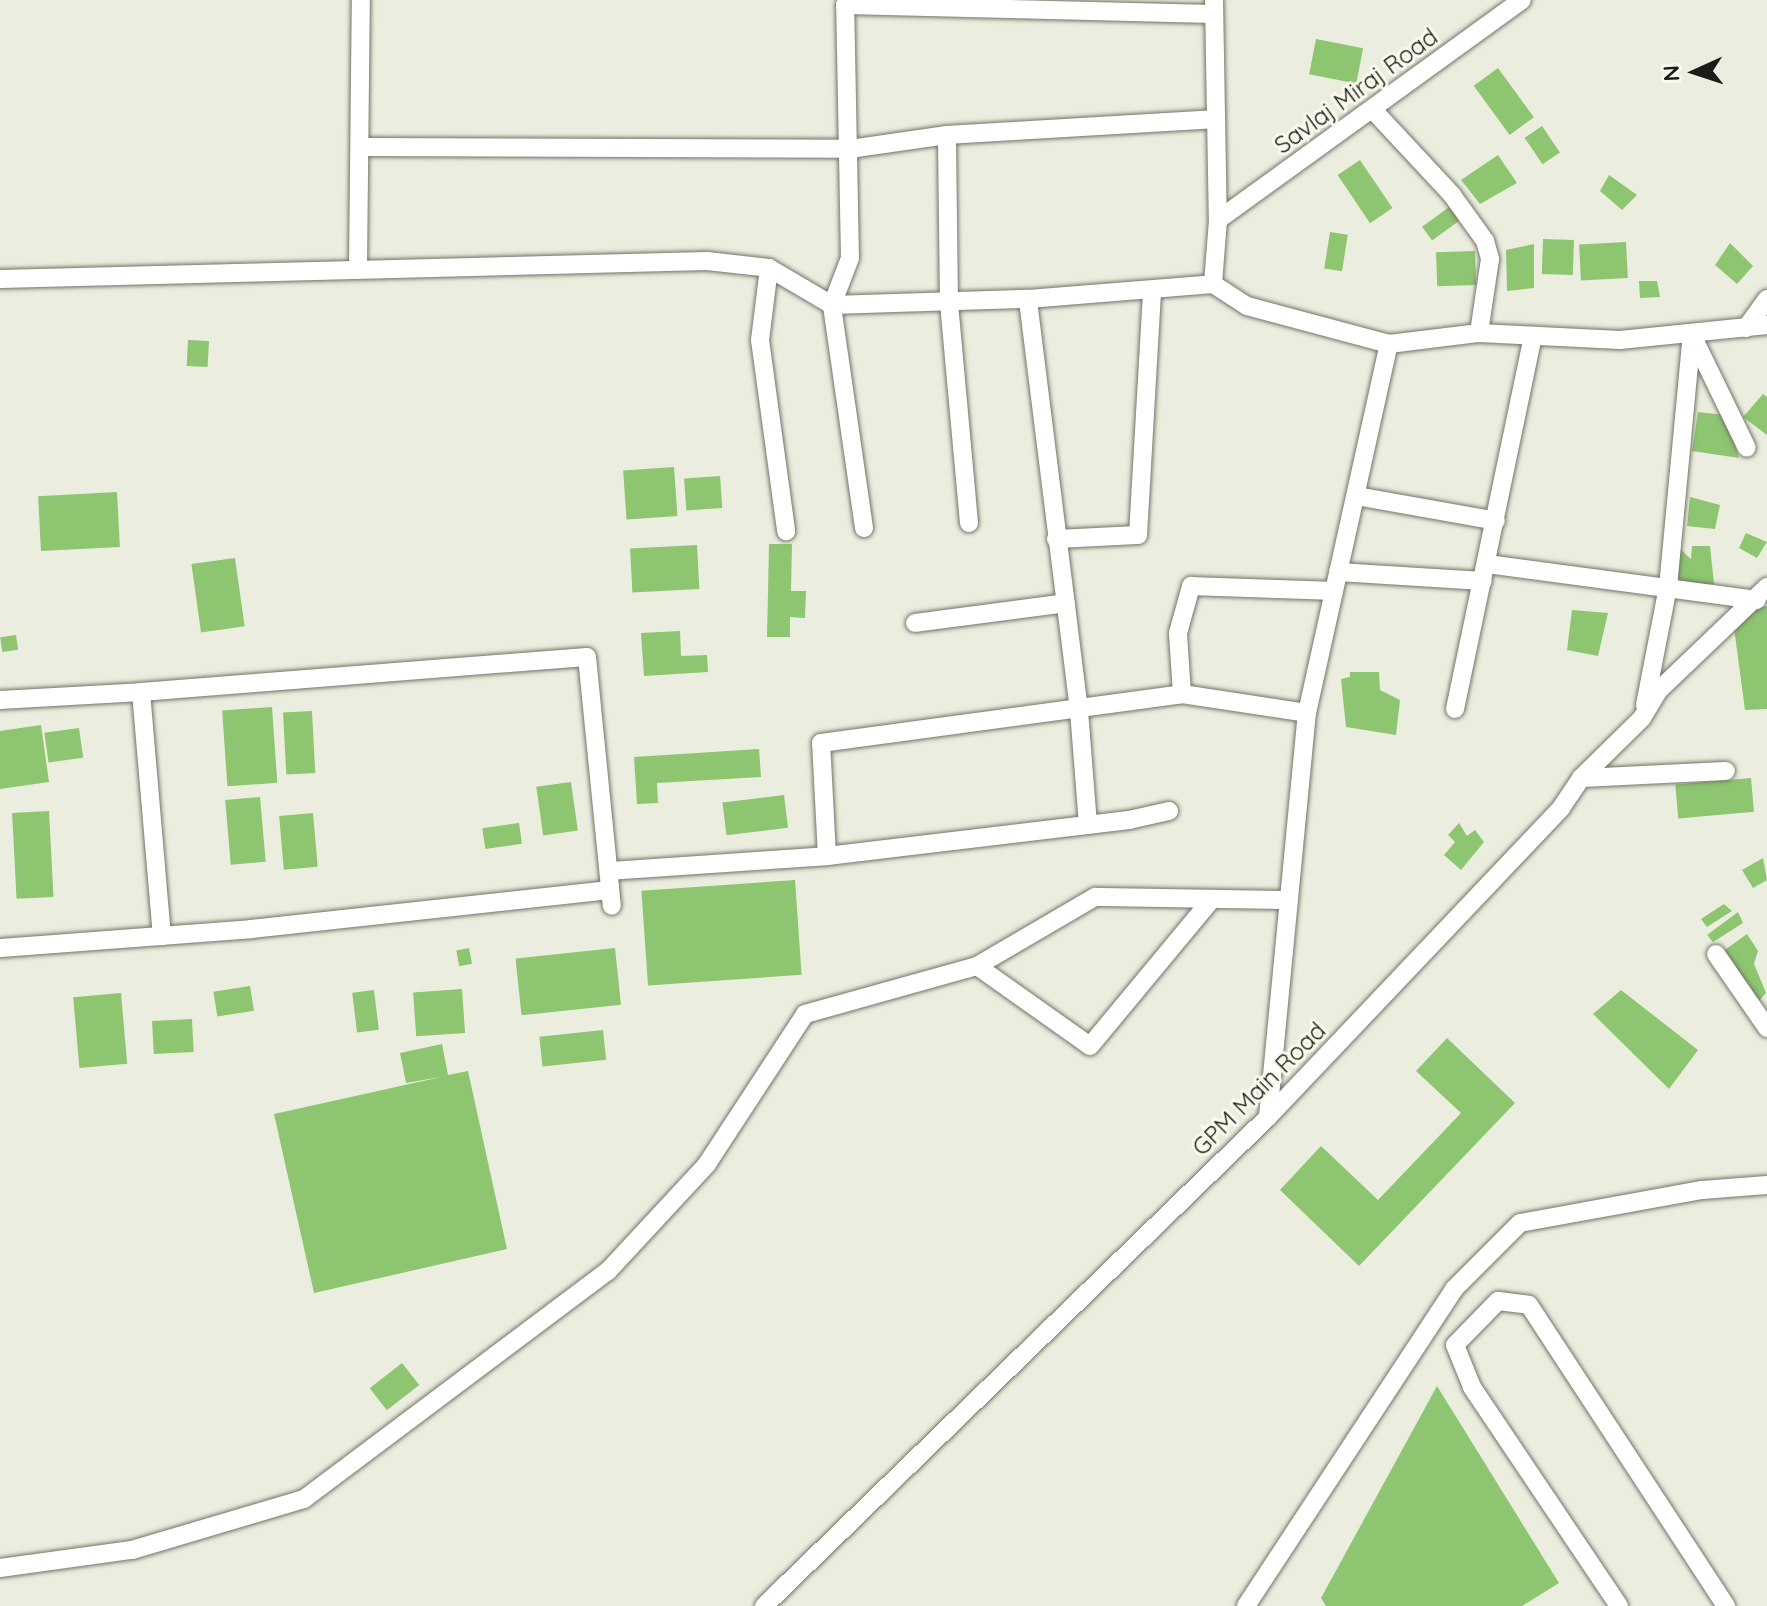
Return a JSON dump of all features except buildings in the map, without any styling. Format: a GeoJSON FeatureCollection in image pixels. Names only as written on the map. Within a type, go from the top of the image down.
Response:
{"type":"FeatureCollection","features":[{"type":"Feature","properties":{"kind":"street"},"geometry":{"type":"LineString","coordinates":[[358,268],[361,0]]}},
{"type":"Feature","properties":{"kind":"street"},"geometry":{"type":"LineString","coordinates":[[864,528],[832,305],[850,258],[845,2],[1214,7],[1213,119],[1218,220],[1213,284]]}},
{"type":"Feature","properties":{"kind":"street","name":"Savlaj Miraj Road"},"geometry":{"type":"LineString","coordinates":[[1218,220],[1374,111],[1508,3]]}},
{"type":"Feature","properties":{"kind":"street"},"geometry":{"type":"LineString","coordinates":[[1374,111],[1452,195],[1485,241],[1490,259],[1479,333]]}},
{"type":"Feature","properties":{"kind":"street"},"geometry":{"type":"LineString","coordinates":[[361,147],[850,149],[947,135],[1213,119]]}},
{"type":"Feature","properties":{"kind":"street"},"geometry":{"type":"LineString","coordinates":[[947,135],[949,303],[969,523]]}},
{"type":"Feature","properties":{"kind":"street"},"geometry":{"type":"LineString","coordinates":[[0,279],[707,261],[769,268],[832,305],[1028,299],[1213,284],[1247,306],[1389,344],[1479,333],[1620,340],[1767,325]]}},
{"type":"Feature","properties":{"kind":"street"},"geometry":{"type":"LineString","coordinates":[[769,268],[760,340],[786,531]]}},
{"type":"Feature","properties":{"kind":"street"},"geometry":{"type":"LineString","coordinates":[[1056,539],[1138,535],[1152,291]]}},
{"type":"Feature","properties":{"kind":"street"},"geometry":{"type":"LineString","coordinates":[[1028,299],[1079,710],[1088,825]]}},
{"type":"Feature","properties":{"kind":"street"},"geometry":{"type":"LineString","coordinates":[[1746,328],[1767,299]]}},
{"type":"Feature","properties":{"kind":"street"},"geometry":{"type":"LineString","coordinates":[[1692,335],[1747,448]]}},
{"type":"Feature","properties":{"kind":"street"},"geometry":{"type":"LineString","coordinates":[[1642,718],[1668,587],[1692,335]]}},
{"type":"Feature","properties":{"kind":"street"},"geometry":{"type":"LineString","coordinates":[[1455,709],[1533,336]]}},
{"type":"Feature","properties":{"kind":"street"},"geometry":{"type":"LineString","coordinates":[[1268,1117],[1307,713],[1389,344]]}},
{"type":"Feature","properties":{"kind":"street"},"geometry":{"type":"LineString","coordinates":[[1356,496],[1496,521]]}},
{"type":"Feature","properties":{"kind":"street"},"geometry":{"type":"LineString","coordinates":[[1338,572],[1485,573],[1762,593]]}},
{"type":"Feature","properties":{"kind":"street"},"geometry":{"type":"LineString","coordinates":[[1182,694],[1178,633],[1191,586],[1334,591]]}},
{"type":"Feature","properties":{"kind":"street","name":"GPM Main Road"},"geometry":{"type":"LineString","coordinates":[[764,1606],[1268,1117],[1561,808],[1581,778],[1642,718],[1658,691],[1762,593]]}},
{"type":"Feature","properties":{"kind":"street"},"geometry":{"type":"LineString","coordinates":[[915,623],[1066,603]]}},
{"type":"Feature","properties":{"kind":"street"},"geometry":{"type":"LineString","coordinates":[[0,700],[587,657],[610,889]]}},
{"type":"Feature","properties":{"kind":"street"},"geometry":{"type":"LineString","coordinates":[[141,692],[162,936]]}},
{"type":"Feature","properties":{"kind":"street"},"geometry":{"type":"LineString","coordinates":[[827,856],[821,743],[1182,694],[1307,713]]}},
{"type":"Feature","properties":{"kind":"street"},"geometry":{"type":"LineString","coordinates":[[1581,778],[1726,771]]}},
{"type":"Feature","properties":{"kind":"street"},"geometry":{"type":"LineString","coordinates":[[0,948],[162,936],[610,889],[827,856],[1088,825],[1169,811]]}},
{"type":"Feature","properties":{"kind":"street"},"geometry":{"type":"LineString","coordinates":[[0,1568],[132,1550],[304,1499],[608,1271],[707,1164],[805,1014],[977,966],[1095,897],[1289,900]]}},
{"type":"Feature","properties":{"kind":"street"},"geometry":{"type":"LineString","coordinates":[[977,966],[1090,1046],[1212,899]]}},
{"type":"Feature","properties":{"kind":"street"},"geometry":{"type":"LineString","coordinates":[[1716,954],[1767,1028]]}},
{"type":"Feature","properties":{"kind":"street"},"geometry":{"type":"LineString","coordinates":[[1246,1606],[1454,1289],[1520,1223],[1702,1190],[1767,1185]]}},
{"type":"Feature","properties":{"kind":"street"},"geometry":{"type":"LineString","coordinates":[[1619,1606],[1472,1387],[1455,1345],[1498,1301],[1529,1305],[1726,1606]]}}]}
